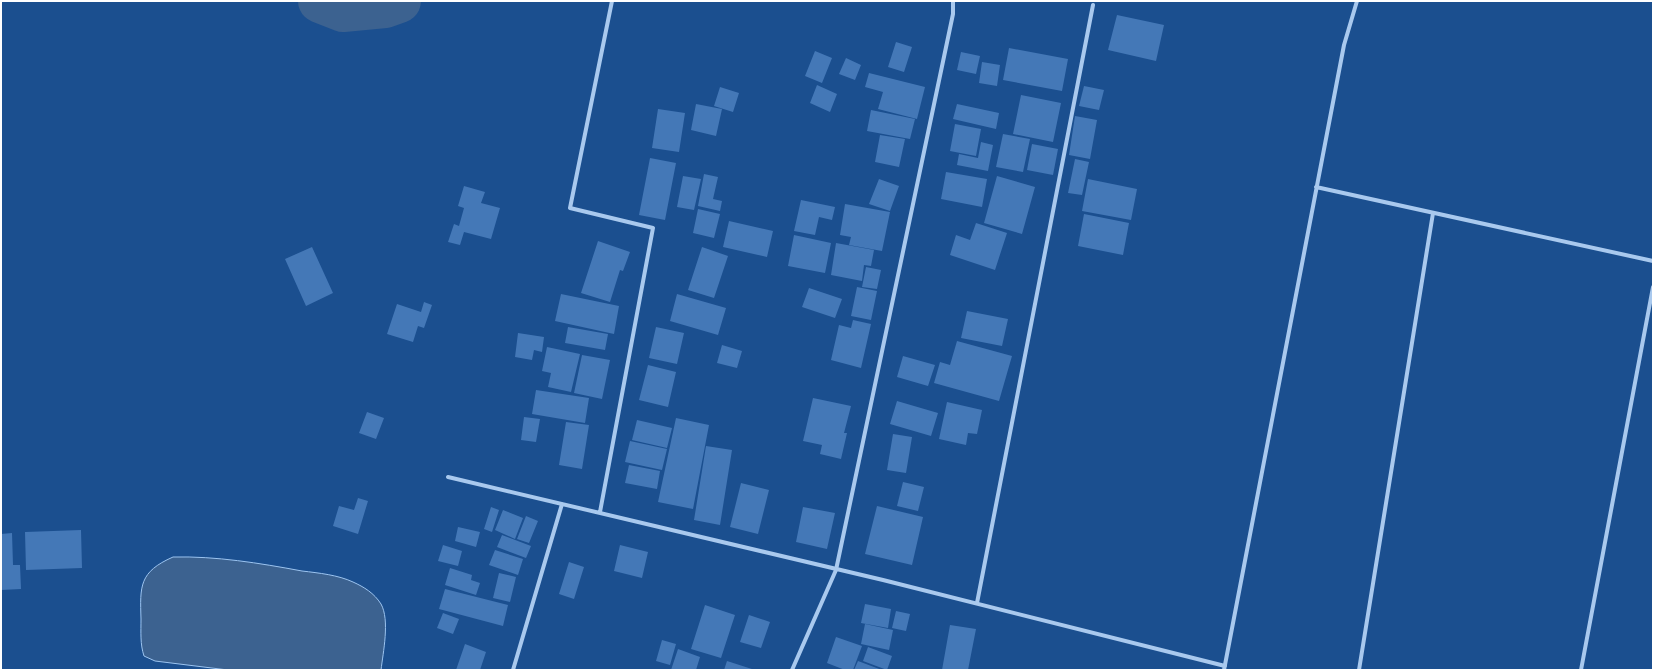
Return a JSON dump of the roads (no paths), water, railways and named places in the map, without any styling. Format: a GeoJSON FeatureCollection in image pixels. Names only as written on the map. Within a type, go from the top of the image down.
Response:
{"type":"FeatureCollection","features":[{"type":"Feature","properties":{"kind":"street"},"geometry":{"type":"LineString","coordinates":[[600,512],[653,228],[570,208],[612,1]]}},
{"type":"Feature","properties":{"kind":"street"},"geometry":{"type":"LineString","coordinates":[[792,670],[836,570],[953,14],[953,1]]}},
{"type":"Feature","properties":{"kind":"street"},"geometry":{"type":"LineString","coordinates":[[448,477],[977,603],[1224,668],[1344,45],[1357,1]]}},
{"type":"Feature","properties":{"kind":"street"},"geometry":{"type":"LineString","coordinates":[[977,603],[1093,5]]}},
{"type":"Feature","properties":{"kind":"street"},"geometry":{"type":"LineString","coordinates":[[1316,187],[1653,261]]}},
{"type":"Feature","properties":{"kind":"street"},"geometry":{"type":"LineString","coordinates":[[1359,670],[1433,213]]}},
{"type":"Feature","properties":{"kind":"street"},"geometry":{"type":"LineString","coordinates":[[1582,670],[1653,287]]}},
{"type":"Feature","properties":{"kind":"street"},"geometry":{"type":"LineString","coordinates":[[513,670],[562,504]]}},
{"type":"Feature","properties":{"kind":"water"},"geometry":{"type":"Polygon","coordinates":[[[173,557],[221,559],[254,563],[335,576],[361,586],[375,597],[381,604],[384,611],[385,637],[381,670],[228,670],[155,661],[144,656],[141,642],[141,598],[144,581],[154,568],[173,557]]]}},
{"type":"Feature","properties":{"kind":"waterway"},"geometry":{"type":"LineString","coordinates":[[320,1],[343,10],[385,6],[399,1]]}}]}
